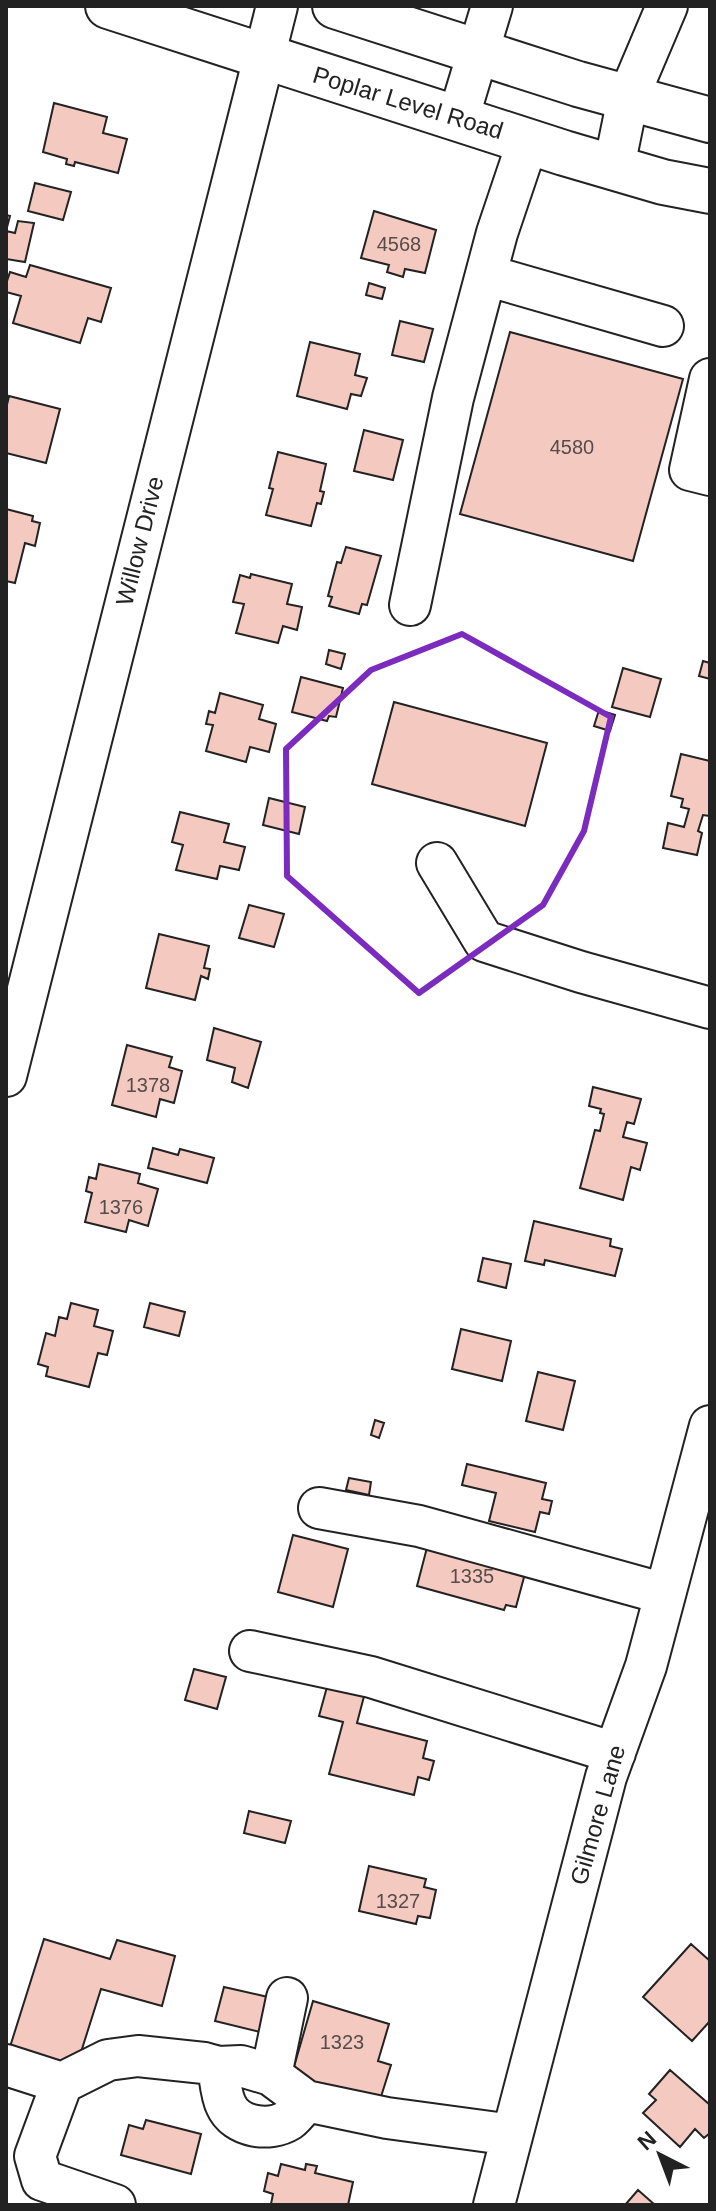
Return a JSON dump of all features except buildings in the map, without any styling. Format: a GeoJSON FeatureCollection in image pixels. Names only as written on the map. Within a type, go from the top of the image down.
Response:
{"type":"FeatureCollection","features":[{"type":"Feature","properties":{"kind":"main road","name":"Poplar Level Road"},"geometry":{"type":"LineString","coordinates":[[108,6],[528,141],[663,182],[710,191]]}},
{"type":"Feature","properties":{"kind":"main road"},"geometry":{"type":"LineString","coordinates":[[335,6],[628,98],[710,120]]}},
{"type":"Feature","properties":{"kind":"street","name":"Willow Drive"},"geometry":{"type":"LineString","coordinates":[[6,1076],[277,6]]}},
{"type":"Feature","properties":{"kind":"street"},"geometry":{"type":"LineString","coordinates":[[458,119],[492,6]]}},
{"type":"Feature","properties":{"kind":"street"},"geometry":{"type":"LineString","coordinates":[[614,167],[628,98],[653,11]]}},
{"type":"Feature","properties":{"kind":"street"},"geometry":{"type":"LineString","coordinates":[[410,605],[453,398],[486,275],[528,141]]}},
{"type":"Feature","properties":{"kind":"street"},"geometry":{"type":"LineString","coordinates":[[486,275],[663,326]]}},
{"type":"Feature","properties":{"kind":"street"},"geometry":{"type":"LineString","coordinates":[[710,379],[690,470],[710,475]]}},
{"type":"Feature","properties":{"kind":"street"},"geometry":{"type":"LineString","coordinates":[[437,863],[484,941],[710,1008]]}},
{"type":"Feature","properties":{"kind":"street","name":"Gilmore Lane"},"geometry":{"type":"LineString","coordinates":[[494,2205],[606,1777],[646,1666],[710,1426]]}},
{"type":"Feature","properties":{"kind":"street"},"geometry":{"type":"LineString","coordinates":[[319,1508],[419,1526],[665,1594]]}},
{"type":"Feature","properties":{"kind":"street"},"geometry":{"type":"LineString","coordinates":[[250,1651],[371,1677],[615,1753]]}},
{"type":"Feature","properties":{"kind":"street"},"geometry":{"type":"LineString","coordinates":[[271,2075],[287,1998]]}},
{"type":"Feature","properties":{"kind":"street"},"geometry":{"type":"LineString","coordinates":[[115,2205],[42,2180],[35,2156],[62,2083],[108,2060],[138,2056],[218,2067],[241,2066],[271,2075],[306,2101],[387,2118],[512,2135]]}},
{"type":"Feature","properties":{"kind":"street"},"geometry":{"type":"LineString","coordinates":[[6,2065],[62,2083]]}},
{"type":"Feature","properties":{"kind":"street"},"geometry":{"type":"LineString","coordinates":[[218,2067],[225,2105],[234,2116],[247,2123],[266,2128],[290,2119],[306,2101]]}},
{"type":"Feature","properties":{"kind":"highlighted area"},"geometry":{"type":"Polygon","coordinates":[[[462,634],[611,717],[584,831],[543,905],[419,993],[287,876],[286,749],[371,670],[462,634]]]}}]}
